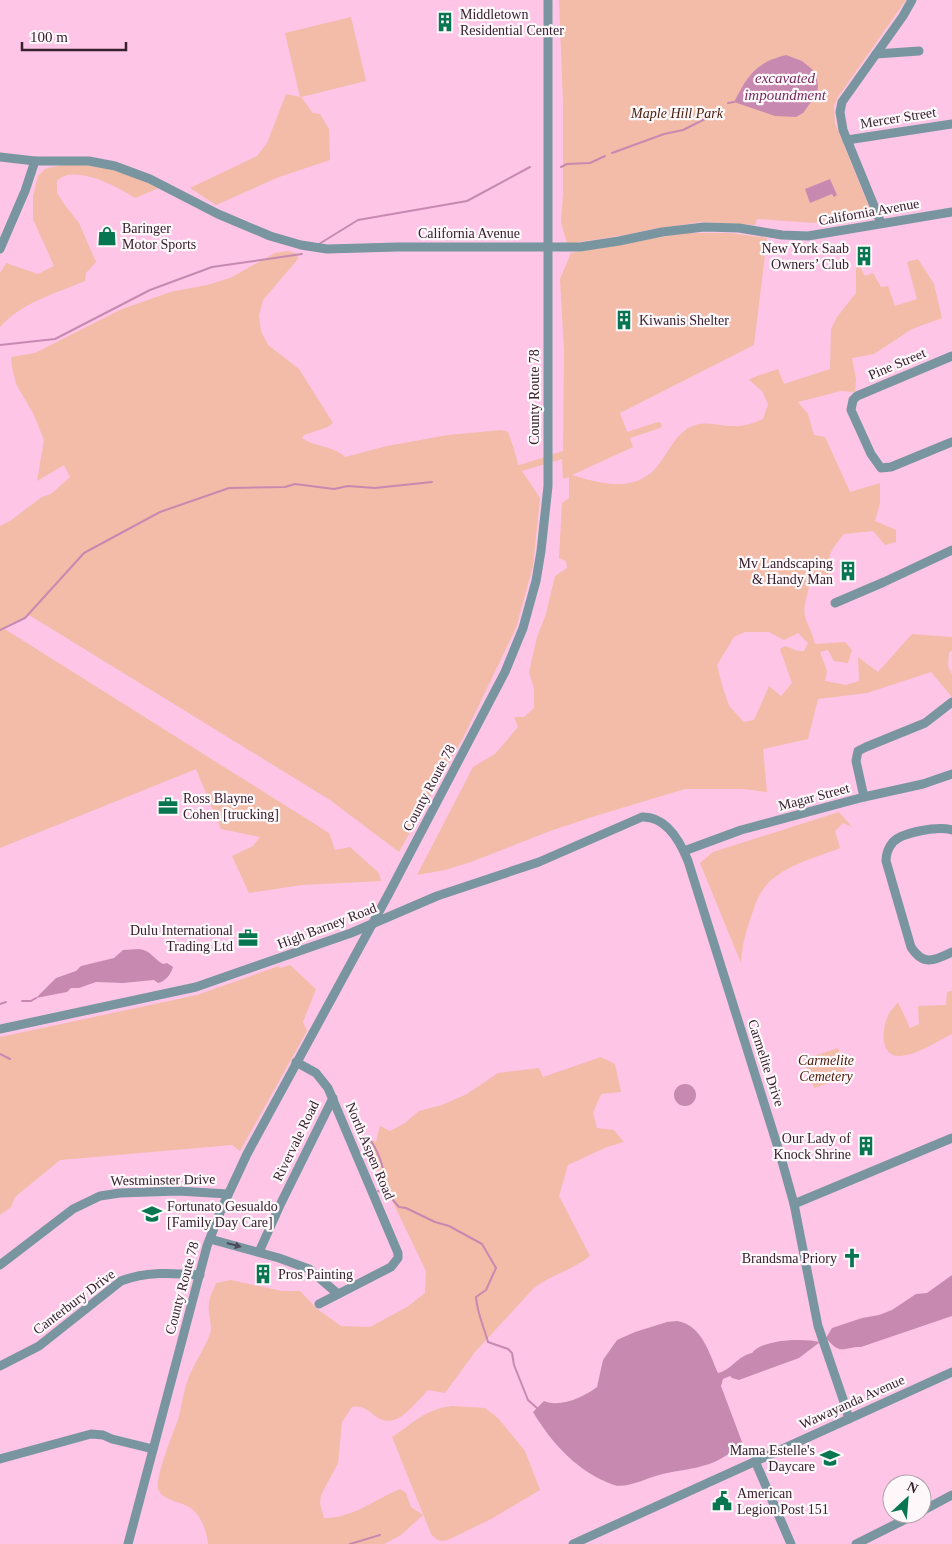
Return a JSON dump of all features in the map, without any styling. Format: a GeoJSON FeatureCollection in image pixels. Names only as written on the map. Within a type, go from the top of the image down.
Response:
{"type":"FeatureCollection","features":[{"type":"Feature","properties":{"kind":"street","name":"County Route 78"},"geometry":{"type":"LineString","coordinates":[[128,1544],[210,1239],[228,1194],[247,1154],[372,924],[505,672],[523,628],[536,581],[548,486],[548,0]]}},
{"type":"Feature","properties":{"kind":"street"},"geometry":{"type":"LineString","coordinates":[[881,224],[847,140],[840,119],[840,112],[842,102],[903,16],[912,0]]}},
{"type":"Feature","properties":{"kind":"street"},"geometry":{"type":"LineString","coordinates":[[876,54],[919,51]]}},
{"type":"Feature","properties":{"kind":"street","name":"Mercer Street"},"geometry":{"type":"LineString","coordinates":[[847,140],[952,124]]}},
{"type":"Feature","properties":{"kind":"street","name":"California Avenue"},"geometry":{"type":"LineString","coordinates":[[0,157],[35,161],[84,160],[115,166],[150,179],[218,214],[288,242],[314,248],[340,250],[398,246],[548,248],[598,245],[662,232],[697,228],[739,228],[799,237],[823,235],[952,212]]}},
{"type":"Feature","properties":{"kind":"street"},"geometry":{"type":"LineString","coordinates":[[0,249],[25,191],[35,161]]}},
{"type":"Feature","properties":{"kind":"street","name":"Pine Street"},"geometry":{"type":"LineString","coordinates":[[952,356],[857,396],[853,400],[851,410],[871,454],[881,468],[891,467],[952,442]]}},
{"type":"Feature","properties":{"kind":"street"},"geometry":{"type":"LineString","coordinates":[[835,603],[952,550]]}},
{"type":"Feature","properties":{"kind":"street"},"geometry":{"type":"LineString","coordinates":[[864,797],[856,761],[858,751],[925,723],[952,702]]}},
{"type":"Feature","properties":{"kind":"street","name":"Magar Street"},"geometry":{"type":"LineString","coordinates":[[684,851],[741,830],[864,797],[923,784],[952,774]]}},
{"type":"Feature","properties":{"kind":"street","name":"High Barney Road"},"geometry":{"type":"LineString","coordinates":[[0,1029],[196,987],[305,950],[437,896],[558,855],[642,817],[652,817]]}},
{"type":"Feature","properties":{"kind":"street","name":"Carmelite Drive"},"geometry":{"type":"LineString","coordinates":[[652,817],[664,824],[684,851],[767,1112],[794,1204],[816,1317],[848,1418]]}},
{"type":"Feature","properties":{"kind":"street"},"geometry":{"type":"LineString","coordinates":[[952,830],[937,828],[899,837],[888,848],[886,860],[911,947],[915,954],[927,960],[936,960],[952,952]]}},
{"type":"Feature","properties":{"kind":"street","name":"North Aspen Road"},"geometry":{"type":"LineString","coordinates":[[296,1062],[320,1076],[328,1088],[398,1253],[396,1263],[386,1270],[338,1294]]}},
{"type":"Feature","properties":{"kind":"street","name":"Rivervale Road"},"geometry":{"type":"LineString","coordinates":[[259,1252],[280,1203],[333,1098]]}},
{"type":"Feature","properties":{"kind":"street"},"geometry":{"type":"LineString","coordinates":[[794,1204],[952,1138]]}},
{"type":"Feature","properties":{"kind":"street","name":"Westminster Drive"},"geometry":{"type":"LineString","coordinates":[[0,1265],[73,1208],[100,1196],[120,1193],[178,1191],[228,1194]]}},
{"type":"Feature","properties":{"kind":"street"},"geometry":{"type":"LineString","coordinates":[[210,1239],[259,1252],[311,1270],[338,1294],[319,1304]]}},
{"type":"Feature","properties":{"kind":"street","name":"Canterbury Drive"},"geometry":{"type":"LineString","coordinates":[[0,1366],[39,1346],[102,1294],[121,1281],[145,1274],[200,1275]]}},
{"type":"Feature","properties":{"kind":"street","name":"Wawayanda Avenue"},"geometry":{"type":"LineString","coordinates":[[572,1544],[952,1372]]}},
{"type":"Feature","properties":{"kind":"street"},"geometry":{"type":"LineString","coordinates":[[0,1459],[91,1434],[103,1435],[153,1449]]}},
{"type":"Feature","properties":{"kind":"street"},"geometry":{"type":"LineString","coordinates":[[755,1461],[791,1544]]}},
{"type":"Feature","properties":{"kind":"street"},"geometry":{"type":"LineString","coordinates":[[932,1506],[952,1495]]}},
{"type":"Feature","properties":{"kind":"street"},"geometry":{"type":"LineString","coordinates":[[856,1544],[896,1524]]}},
{"type":"Feature","properties":{"kind":"green space","name":"Maple Hill Park"},"geometry":{"type":"Polygon","coordinates":[[[559,0],[906,0],[838,97],[834,106],[835,123],[869,207],[868,212],[814,223],[757,219],[755,225],[701,222],[567,244],[561,222],[563,194],[563,103],[559,0]]]}},
{"type":"Feature","properties":{"kind":"green space"},"geometry":{"type":"Polygon","coordinates":[[[351,17],[366,81],[301,97],[313,113],[320,114],[329,129],[330,160],[279,177],[216,205],[190,188],[257,156],[267,143],[286,94],[300,97],[285,33],[351,17]]]}},
{"type":"Feature","properties":{"kind":"green space"},"geometry":{"type":"Polygon","coordinates":[[[65,164],[79,164],[114,170],[159,188],[135,198],[108,183],[84,176],[64,176],[57,181],[57,193],[79,223],[96,262],[86,273],[85,281],[28,305],[0,327],[0,273],[6,263],[38,274],[54,266],[33,219],[33,196],[38,176],[45,169],[65,164]]]}},
{"type":"Feature","properties":{"kind":"green space"},"geometry":{"type":"Polygon","coordinates":[[[684,233],[730,233],[767,238],[754,345],[620,413],[627,432],[658,422],[662,426],[630,438],[633,447],[572,475],[609,484],[633,482],[643,478],[653,471],[677,438],[694,425],[705,423],[741,426],[763,419],[768,404],[762,391],[749,380],[778,369],[784,384],[830,369],[831,329],[837,317],[856,293],[856,259],[865,276],[873,273],[881,287],[888,286],[895,306],[917,299],[907,262],[918,259],[934,284],[942,318],[912,329],[874,354],[852,358],[856,379],[855,392],[841,391],[798,402],[808,414],[814,435],[825,437],[850,492],[880,483],[880,503],[875,521],[896,530],[896,542],[885,545],[873,531],[844,534],[830,555],[829,579],[815,581],[810,585],[804,609],[815,644],[845,642],[852,650],[848,663],[834,661],[828,650],[820,652],[827,671],[825,681],[846,685],[859,681],[858,657],[878,672],[912,634],[952,637],[952,650],[949,653],[948,666],[952,674],[952,697],[931,672],[867,693],[818,699],[808,739],[763,749],[767,792],[743,789],[685,789],[550,831],[471,862],[445,870],[417,875],[473,767],[495,754],[518,727],[514,717],[524,717],[534,708],[534,689],[529,672],[537,637],[546,614],[555,576],[567,568],[566,561],[559,558],[562,503],[569,498],[569,477],[563,479],[562,459],[522,471],[540,498],[533,566],[516,628],[463,738],[399,852],[330,800],[29,615],[3,628],[329,833],[335,850],[350,847],[379,873],[381,881],[302,885],[249,893],[232,856],[253,846],[260,837],[221,829],[196,769],[0,848],[0,526],[10,521],[42,497],[51,494],[70,477],[64,465],[37,481],[44,440],[33,413],[16,384],[11,357],[35,353],[122,309],[170,292],[207,285],[230,278],[275,253],[288,251],[298,254],[298,259],[263,300],[259,315],[261,331],[268,345],[299,369],[333,423],[328,427],[304,435],[302,438],[341,453],[345,457],[387,446],[448,435],[502,430],[508,432],[518,465],[563,451],[564,350],[560,279],[571,253],[684,233]],[[745,632],[734,637],[717,665],[729,706],[744,722],[754,720],[769,686],[781,696],[792,683],[780,649],[785,646],[798,651],[804,651],[808,643],[798,633],[784,640],[769,632],[745,632]]]}},
{"type":"Feature","properties":{"kind":"green space"},"geometry":{"type":"Polygon","coordinates":[[[839,812],[852,827],[843,823],[835,831],[840,848],[806,860],[784,871],[766,886],[759,896],[746,932],[741,963],[700,863],[713,852],[839,812]]]}},
{"type":"Feature","properties":{"kind":"green space"},"geometry":{"type":"Polygon","coordinates":[[[290,965],[316,989],[303,1022],[307,1031],[240,1151],[232,1145],[60,1160],[15,1197],[11,1207],[0,1215],[0,1037],[197,995],[279,966],[280,968],[290,965]]]}},
{"type":"Feature","properties":{"kind":"green space"},"geometry":{"type":"Polygon","coordinates":[[[952,991],[952,1034],[926,1048],[904,1056],[892,1055],[888,1051],[884,1041],[885,1023],[898,1002],[910,1028],[919,1024],[918,1006],[946,1005],[947,992],[952,991]]]}},
{"type":"Feature","properties":{"kind":"green space","name":"Carmelite Cemetery"},"geometry":{"type":"Polygon","coordinates":[[[838,1048],[847,1077],[814,1088],[804,1059],[838,1048]]]}},
{"type":"Feature","properties":{"kind":"green space"},"geometry":{"type":"Polygon","coordinates":[[[601,1057],[615,1064],[621,1092],[601,1094],[593,1113],[597,1128],[614,1130],[624,1142],[607,1147],[568,1165],[559,1196],[590,1256],[533,1289],[475,1352],[445,1393],[428,1390],[403,1415],[389,1421],[382,1420],[364,1408],[352,1407],[342,1422],[338,1463],[321,1495],[320,1504],[324,1518],[354,1512],[400,1489],[406,1493],[411,1507],[423,1515],[401,1535],[384,1544],[208,1544],[204,1526],[196,1513],[189,1507],[164,1496],[158,1489],[158,1483],[165,1455],[178,1420],[188,1379],[210,1334],[209,1301],[216,1283],[231,1280],[282,1291],[300,1291],[317,1309],[341,1326],[370,1327],[407,1307],[425,1293],[426,1271],[361,1136],[376,1142],[380,1126],[390,1131],[405,1123],[419,1111],[442,1105],[467,1094],[498,1073],[539,1068],[543,1077],[601,1057]]]}},
{"type":"Feature","properties":{"kind":"green space"},"geometry":{"type":"Polygon","coordinates":[[[452,1406],[485,1408],[498,1418],[525,1451],[540,1490],[493,1518],[448,1540],[440,1541],[431,1534],[392,1437],[427,1413],[452,1406]]]}},
{"type":"Feature","properties":{"kind":"water","name":"excavated impoundment"},"geometry":{"type":"Polygon","coordinates":[[[786,55],[802,61],[813,70],[817,79],[817,94],[803,113],[796,117],[775,116],[734,102],[748,77],[754,71],[775,58],[786,55]]]}},
{"type":"Feature","properties":{"kind":"water"},"geometry":{"type":"Polygon","coordinates":[[[830,179],[837,195],[834,197],[832,194],[810,203],[805,189],[830,179]]]}},
{"type":"Feature","properties":{"kind":"water"},"geometry":{"type":"Polygon","coordinates":[[[139,949],[149,953],[163,964],[167,963],[173,967],[165,979],[158,983],[154,980],[123,983],[96,982],[79,988],[71,988],[67,992],[36,998],[56,978],[76,971],[81,966],[114,958],[123,950],[139,949]]]}},
{"type":"Feature","properties":{"kind":"water"},"geometry":{"type":"Polygon","coordinates":[[[685,1084],[693,1087],[696,1095],[693,1103],[685,1106],[677,1103],[674,1095],[677,1087],[685,1084]]]}},
{"type":"Feature","properties":{"kind":"water"},"geometry":{"type":"Polygon","coordinates":[[[952,1275],[952,1316],[861,1347],[839,1349],[826,1338],[832,1328],[892,1310],[916,1294],[927,1293],[952,1275]]]}},
{"type":"Feature","properties":{"kind":"water"},"geometry":{"type":"Polygon","coordinates":[[[677,1321],[693,1328],[699,1334],[708,1349],[718,1373],[727,1369],[742,1357],[752,1353],[757,1348],[774,1342],[804,1340],[820,1342],[799,1358],[739,1380],[730,1376],[723,1379],[721,1386],[742,1442],[739,1447],[722,1458],[696,1468],[659,1475],[624,1486],[614,1485],[601,1480],[578,1465],[558,1446],[533,1412],[544,1401],[557,1403],[572,1400],[597,1387],[603,1360],[617,1340],[635,1332],[667,1322],[677,1321]]]}},
{"type":"Feature","properties":{"kind":"waterway"},"geometry":{"type":"LineString","coordinates":[[728,103],[734,102]]}},
{"type":"Feature","properties":{"kind":"waterway"},"geometry":{"type":"LineString","coordinates":[[612,153],[664,134],[683,130],[705,119]]}},
{"type":"Feature","properties":{"kind":"waterway"},"geometry":{"type":"LineString","coordinates":[[561,167],[567,164],[590,163],[605,156]]}},
{"type":"Feature","properties":{"kind":"waterway"},"geometry":{"type":"LineString","coordinates":[[319,244],[358,220],[467,201],[530,167]]}},
{"type":"Feature","properties":{"kind":"waterway"},"geometry":{"type":"LineString","coordinates":[[0,345],[55,339],[150,290],[212,267],[302,254]]}},
{"type":"Feature","properties":{"kind":"waterway"},"geometry":{"type":"LineString","coordinates":[[0,630],[25,618],[84,553],[160,512],[229,488],[285,487],[295,484],[334,489],[348,486],[375,488],[432,482]]}},
{"type":"Feature","properties":{"kind":"waterway"},"geometry":{"type":"LineString","coordinates":[[22,1001],[31,1001],[36,998]]}},
{"type":"Feature","properties":{"kind":"waterway"},"geometry":{"type":"LineString","coordinates":[[0,1004],[6,1002]]}},
{"type":"Feature","properties":{"kind":"waterway"},"geometry":{"type":"LineString","coordinates":[[0,1054],[10,1059]]}},
{"type":"Feature","properties":{"kind":"waterway"},"geometry":{"type":"LineString","coordinates":[[371,1141],[378,1153],[387,1193]]}},
{"type":"Feature","properties":{"kind":"waterway"},"geometry":{"type":"LineString","coordinates":[[378,1191],[387,1193],[399,1207],[406,1208],[435,1222],[449,1226],[482,1244],[496,1268],[486,1290],[476,1297],[488,1342],[508,1349],[512,1353],[514,1365],[528,1400],[537,1408]]}},
{"type":"Feature","properties":{"kind":"waterway"},"geometry":{"type":"LineString","coordinates":[[350,1544],[380,1535]]}},
{"type":"Feature","properties":{"kind":"place","name":"Middletown Residential Center"},"geometry":{"type":"Point","coordinates":[445,22]}},
{"type":"Feature","properties":{"kind":"place","name":"Baringer Motor Sports"},"geometry":{"type":"Point","coordinates":[107,236]}},
{"type":"Feature","properties":{"kind":"place","name":"New York Saab Owners’ Club"},"geometry":{"type":"Point","coordinates":[864,256]}},
{"type":"Feature","properties":{"kind":"place","name":"Kiwanis Shelter"},"geometry":{"type":"Point","coordinates":[624,320]}},
{"type":"Feature","properties":{"kind":"place","name":"Mv Landscaping & Handy Man"},"geometry":{"type":"Point","coordinates":[848,571]}},
{"type":"Feature","properties":{"kind":"place","name":"Ross Blayne Cohen [trucking]"},"geometry":{"type":"Point","coordinates":[168,806]}},
{"type":"Feature","properties":{"kind":"place","name":"Dulu International Trading Ltd"},"geometry":{"type":"Point","coordinates":[248,938]}},
{"type":"Feature","properties":{"kind":"place","name":"Our Lady of Knock Shrine"},"geometry":{"type":"Point","coordinates":[866,1146]}},
{"type":"Feature","properties":{"kind":"place","name":"Fortunato Gesualdo [Family Day Care]"},"geometry":{"type":"Point","coordinates":[152,1214]}},
{"type":"Feature","properties":{"kind":"place","name":"Brandsma Priory"},"geometry":{"type":"Point","coordinates":[852,1258]}},
{"type":"Feature","properties":{"kind":"place","name":"Pros Painting"},"geometry":{"type":"Point","coordinates":[263,1274]}},
{"type":"Feature","properties":{"kind":"place","name":"Mama Estelle's Daycare"},"geometry":{"type":"Point","coordinates":[830,1458]}},
{"type":"Feature","properties":{"kind":"place","name":"American Legion Post 151"},"geometry":{"type":"Point","coordinates":[722,1501]}}]}
